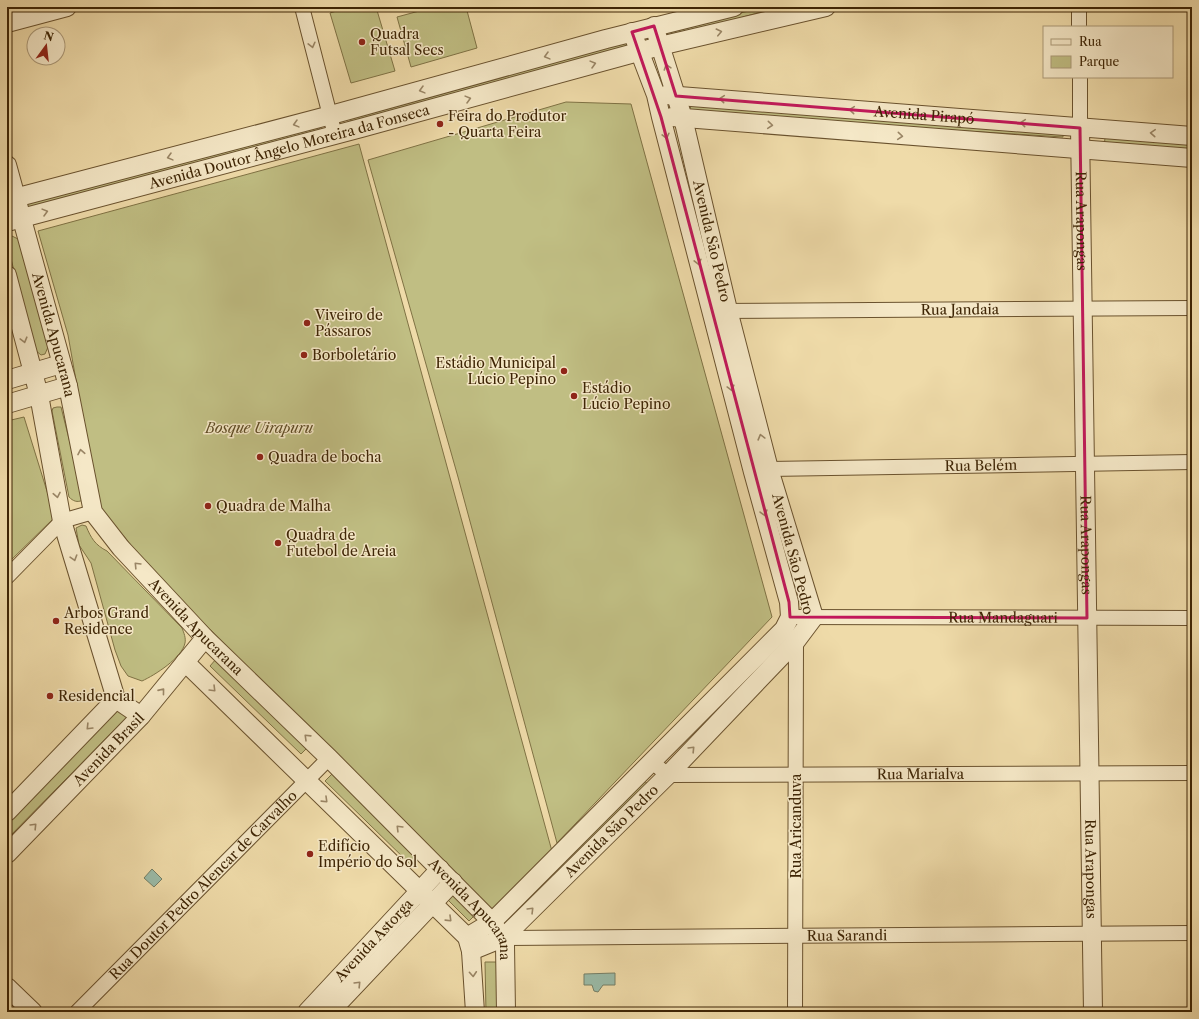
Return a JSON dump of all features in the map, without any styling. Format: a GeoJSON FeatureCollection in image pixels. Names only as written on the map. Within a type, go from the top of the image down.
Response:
{"type":"FeatureCollection","features":[{"type":"Feature","properties":{"kind":"street"},"geometry":{"type":"LineString","coordinates":[[7,23],[67,7]]}},
{"type":"Feature","properties":{"kind":"street"},"geometry":{"type":"LineString","coordinates":[[302,7],[335,134]]}},
{"type":"Feature","properties":{"kind":"street","name":"Avenida Doutor Ângelo Moreira da Fonseca"},"geometry":{"type":"LineString","coordinates":[[11,198],[331,115],[654,26],[734,7]]}},
{"type":"Feature","properties":{"kind":"street","name":"Avenida Doutor Ângelo Moreira da Fonseca"},"geometry":{"type":"LineString","coordinates":[[14,220],[660,46],[826,7]]}},
{"type":"Feature","properties":{"kind":"street"},"geometry":{"type":"LineString","coordinates":[[1079,7],[1079,26]]}},
{"type":"Feature","properties":{"kind":"street","name":"Avenida São Pedro"},"geometry":{"type":"LineString","coordinates":[[654,26],[682,118],[719,310]]}},
{"type":"Feature","properties":{"kind":"street","name":"Avenida São Pedro"},"geometry":{"type":"LineString","coordinates":[[632,32],[656,95],[719,310],[761,470],[789,602],[790,629]]}},
{"type":"Feature","properties":{"kind":"street","name":"Rua Arapongas"},"geometry":{"type":"LineString","coordinates":[[1080,78],[1093,1012]]}},
{"type":"Feature","properties":{"kind":"street","name":"Avenida Pirapó"},"geometry":{"type":"LineString","coordinates":[[656,95],[1192,136]]}},
{"type":"Feature","properties":{"kind":"street","name":"Avenida Pirapó"},"geometry":{"type":"LineString","coordinates":[[662,117],[1192,158]]}},
{"type":"Feature","properties":{"kind":"street","name":"Avenida Apucarana"},"geometry":{"type":"LineString","coordinates":[[7,165],[14,220],[68,386],[93,512],[121,548],[205,638],[329,758],[492,922],[503,938],[505,946],[506,1012]]}},
{"type":"Feature","properties":{"kind":"street","name":"Avenida Apucarana"},"geometry":{"type":"LineString","coordinates":[[7,275],[39,395],[62,521],[116,699]]}},
{"type":"Feature","properties":{"kind":"street","name":"Rua Jandaia"},"geometry":{"type":"LineString","coordinates":[[719,310],[1192,308]]}},
{"type":"Feature","properties":{"kind":"street"},"geometry":{"type":"LineString","coordinates":[[7,380],[61,364]]}},
{"type":"Feature","properties":{"kind":"street"},"geometry":{"type":"LineString","coordinates":[[7,404],[68,386]]}},
{"type":"Feature","properties":{"kind":"street","name":"Rua Belém"},"geometry":{"type":"LineString","coordinates":[[761,470],[1192,462]]}},
{"type":"Feature","properties":{"kind":"street","name":"Avenida São Pedro"},"geometry":{"type":"LineString","coordinates":[[469,944],[503,938],[668,775],[774,651],[790,629],[814,617],[761,470]]}},
{"type":"Feature","properties":{"kind":"street"},"geometry":{"type":"LineString","coordinates":[[7,577],[62,521],[93,512]]}},
{"type":"Feature","properties":{"kind":"street","name":"Rua Mandaguari"},"geometry":{"type":"LineString","coordinates":[[790,629],[814,617],[1192,618]]}},
{"type":"Feature","properties":{"kind":"street","name":"Rua Aricanduva"},"geometry":{"type":"LineString","coordinates":[[790,629],[796,774],[795,1012]]}},
{"type":"Feature","properties":{"kind":"street","name":"Avenida Brasil"},"geometry":{"type":"LineString","coordinates":[[7,854],[141,716],[205,638]]}},
{"type":"Feature","properties":{"kind":"street","name":"Avenida São Pedro"},"geometry":{"type":"LineString","coordinates":[[469,944],[652,762],[774,651]]}},
{"type":"Feature","properties":{"kind":"street","name":"Avenida Apucarana"},"geometry":{"type":"LineString","coordinates":[[185,662],[434,905],[469,944],[475,1012]]}},
{"type":"Feature","properties":{"kind":"street"},"geometry":{"type":"LineString","coordinates":[[7,812],[116,699],[141,716]]}},
{"type":"Feature","properties":{"kind":"street","name":"Rua Doutor Pedro Alencar de Carvalho"},"geometry":{"type":"LineString","coordinates":[[77,1012],[329,758]]}},
{"type":"Feature","properties":{"kind":"street"},"geometry":{"type":"LineString","coordinates":[[652,762],[668,775]]}},
{"type":"Feature","properties":{"kind":"street","name":"Rua Marialva"},"geometry":{"type":"LineString","coordinates":[[668,775],[1192,773]]}},
{"type":"Feature","properties":{"kind":"street","name":"Avenida Astorga"},"geometry":{"type":"LineString","coordinates":[[307,1012],[440,869]]}},
{"type":"Feature","properties":{"kind":"street","name":"Avenida Astorga"},"geometry":{"type":"LineString","coordinates":[[330,1012],[434,905],[453,882]]}},
{"type":"Feature","properties":{"kind":"street","name":"Rua Sarandi"},"geometry":{"type":"LineString","coordinates":[[503,938],[1192,932]]}},
{"type":"Feature","properties":{"kind":"street"},"geometry":{"type":"LineString","coordinates":[[7,987],[33,1012]]}},
{"type":"Feature","properties":{"kind":"highlighted area"},"geometry":{"type":"Polygon","coordinates":[[[654,26],[676,96],[1080,128],[1087,618],[790,617],[789,602],[661,117],[632,32],[654,26]]]}},
{"type":"Feature","properties":{"kind":"green space","name":"Quadra Futsal Secs"},"geometry":{"type":"Polygon","coordinates":[[[349,7],[376,7],[395,71],[351,83],[330,13],[349,7]]]}},
{"type":"Feature","properties":{"kind":"green space"},"geometry":{"type":"Polygon","coordinates":[[[434,7],[466,7],[477,48],[411,67],[397,17],[434,7]]]}},
{"type":"Feature","properties":{"kind":"green space"},"geometry":{"type":"Polygon","coordinates":[[[765,7],[779,7],[664,39],[663,32],[765,7]]]}},
{"type":"Feature","properties":{"kind":"green space"},"geometry":{"type":"Polygon","coordinates":[[[626,40],[628,48],[352,125],[349,118],[626,40]]]}},
{"type":"Feature","properties":{"kind":"green space","name":"Estádio Lúcio Pepino"},"geometry":{"type":"Polygon","coordinates":[[[566,102],[631,104],[772,617],[557,843],[458,477],[368,160],[566,102]]]}},
{"type":"Feature","properties":{"kind":"green space"},"geometry":{"type":"Polygon","coordinates":[[[693,105],[1063,133],[1063,137],[692,114],[689,109],[693,105]]]}},
{"type":"Feature","properties":{"kind":"green space"},"geometry":{"type":"Polygon","coordinates":[[[319,126],[321,134],[26,211],[24,203],[319,126]]]}},
{"type":"Feature","properties":{"kind":"green space"},"geometry":{"type":"Polygon","coordinates":[[[1105,138],[1192,144],[1192,153],[1104,147],[1105,138]]]}},
{"type":"Feature","properties":{"kind":"green space","name":"Bosque Uirapuru"},"geometry":{"type":"Polygon","coordinates":[[[359,144],[553,855],[493,916],[154,573],[98,505],[68,335],[38,231],[359,144]]]}},
{"type":"Feature","properties":{"kind":"green space"},"geometry":{"type":"Polygon","coordinates":[[[12,236],[20,240],[48,347],[45,354],[41,355],[35,350],[7,244],[8,239],[12,236]]]}},
{"type":"Feature","properties":{"kind":"green space"},"geometry":{"type":"Polygon","coordinates":[[[61,407],[83,495],[83,500],[81,501],[72,500],[69,497],[52,411],[53,408],[61,407]]]}},
{"type":"Feature","properties":{"kind":"green space"},"geometry":{"type":"Polygon","coordinates":[[[24,417],[55,517],[7,564],[7,421],[24,417]]]}},
{"type":"Feature","properties":{"kind":"green space"},"geometry":{"type":"Polygon","coordinates":[[[82,525],[86,526],[96,544],[107,551],[183,630],[185,643],[179,654],[161,670],[142,681],[128,676],[121,666],[115,650],[91,563],[79,545],[76,528],[82,525]]]}},
{"type":"Feature","properties":{"kind":"green space"},"geometry":{"type":"Polygon","coordinates":[[[216,659],[308,747],[301,754],[210,666],[216,659]]]}},
{"type":"Feature","properties":{"kind":"green space"},"geometry":{"type":"Polygon","coordinates":[[[120,708],[128,716],[7,839],[7,822],[120,708]]]}},
{"type":"Feature","properties":{"kind":"green space"},"geometry":{"type":"Polygon","coordinates":[[[333,773],[417,856],[410,864],[325,781],[333,773]]]}},
{"type":"Feature","properties":{"kind":"green space"},"geometry":{"type":"Polygon","coordinates":[[[644,781],[647,783],[516,913],[513,911],[644,781]]]}},
{"type":"Feature","properties":{"kind":"green space"},"geometry":{"type":"Polygon","coordinates":[[[453,892],[476,914],[469,921],[446,898],[453,892]]]}},
{"type":"Feature","properties":{"kind":"green space"},"geometry":{"type":"Polygon","coordinates":[[[485,962],[497,962],[498,1012],[486,1012],[485,962]]]}},
{"type":"Feature","properties":{"kind":"shaded area"},"geometry":{"type":"Polygon","coordinates":[[[152,869],[162,879],[154,887],[144,878],[152,869]]]}},
{"type":"Feature","properties":{"kind":"shaded area"},"geometry":{"type":"Polygon","coordinates":[[[615,973],[615,985],[603,985],[598,992],[594,991],[592,985],[584,985],[584,974],[615,973]]]}},
{"type":"Feature","properties":{"kind":"place","name":"Quadra Futsal Secs"},"geometry":{"type":"Point","coordinates":[362,42]}},
{"type":"Feature","properties":{"kind":"place","name":"Feira do Produtor - Quarta Feira"},"geometry":{"type":"Point","coordinates":[440,124]}},
{"type":"Feature","properties":{"kind":"place","name":"Viveiro de Pássaros"},"geometry":{"type":"Point","coordinates":[307,323]}},
{"type":"Feature","properties":{"kind":"place","name":"Borboletário"},"geometry":{"type":"Point","coordinates":[304,355]}},
{"type":"Feature","properties":{"kind":"place","name":"Estádio Municipal Lúcio Pepino"},"geometry":{"type":"Point","coordinates":[564,371]}},
{"type":"Feature","properties":{"kind":"place","name":"Estádio Lúcio Pepino"},"geometry":{"type":"Point","coordinates":[574,396]}},
{"type":"Feature","properties":{"kind":"place","name":"Quadra de bocha"},"geometry":{"type":"Point","coordinates":[260,457]}},
{"type":"Feature","properties":{"kind":"place","name":"Quadra de Malha"},"geometry":{"type":"Point","coordinates":[208,506]}},
{"type":"Feature","properties":{"kind":"place","name":"Quadra de Futebol de Areia"},"geometry":{"type":"Point","coordinates":[278,543]}},
{"type":"Feature","properties":{"kind":"place","name":"Arbos Grand Residence"},"geometry":{"type":"Point","coordinates":[56,621]}},
{"type":"Feature","properties":{"kind":"place","name":"Residencial"},"geometry":{"type":"Point","coordinates":[50,696]}},
{"type":"Feature","properties":{"kind":"place","name":"Edifício Império do Sol"},"geometry":{"type":"Point","coordinates":[310,854]}}]}
